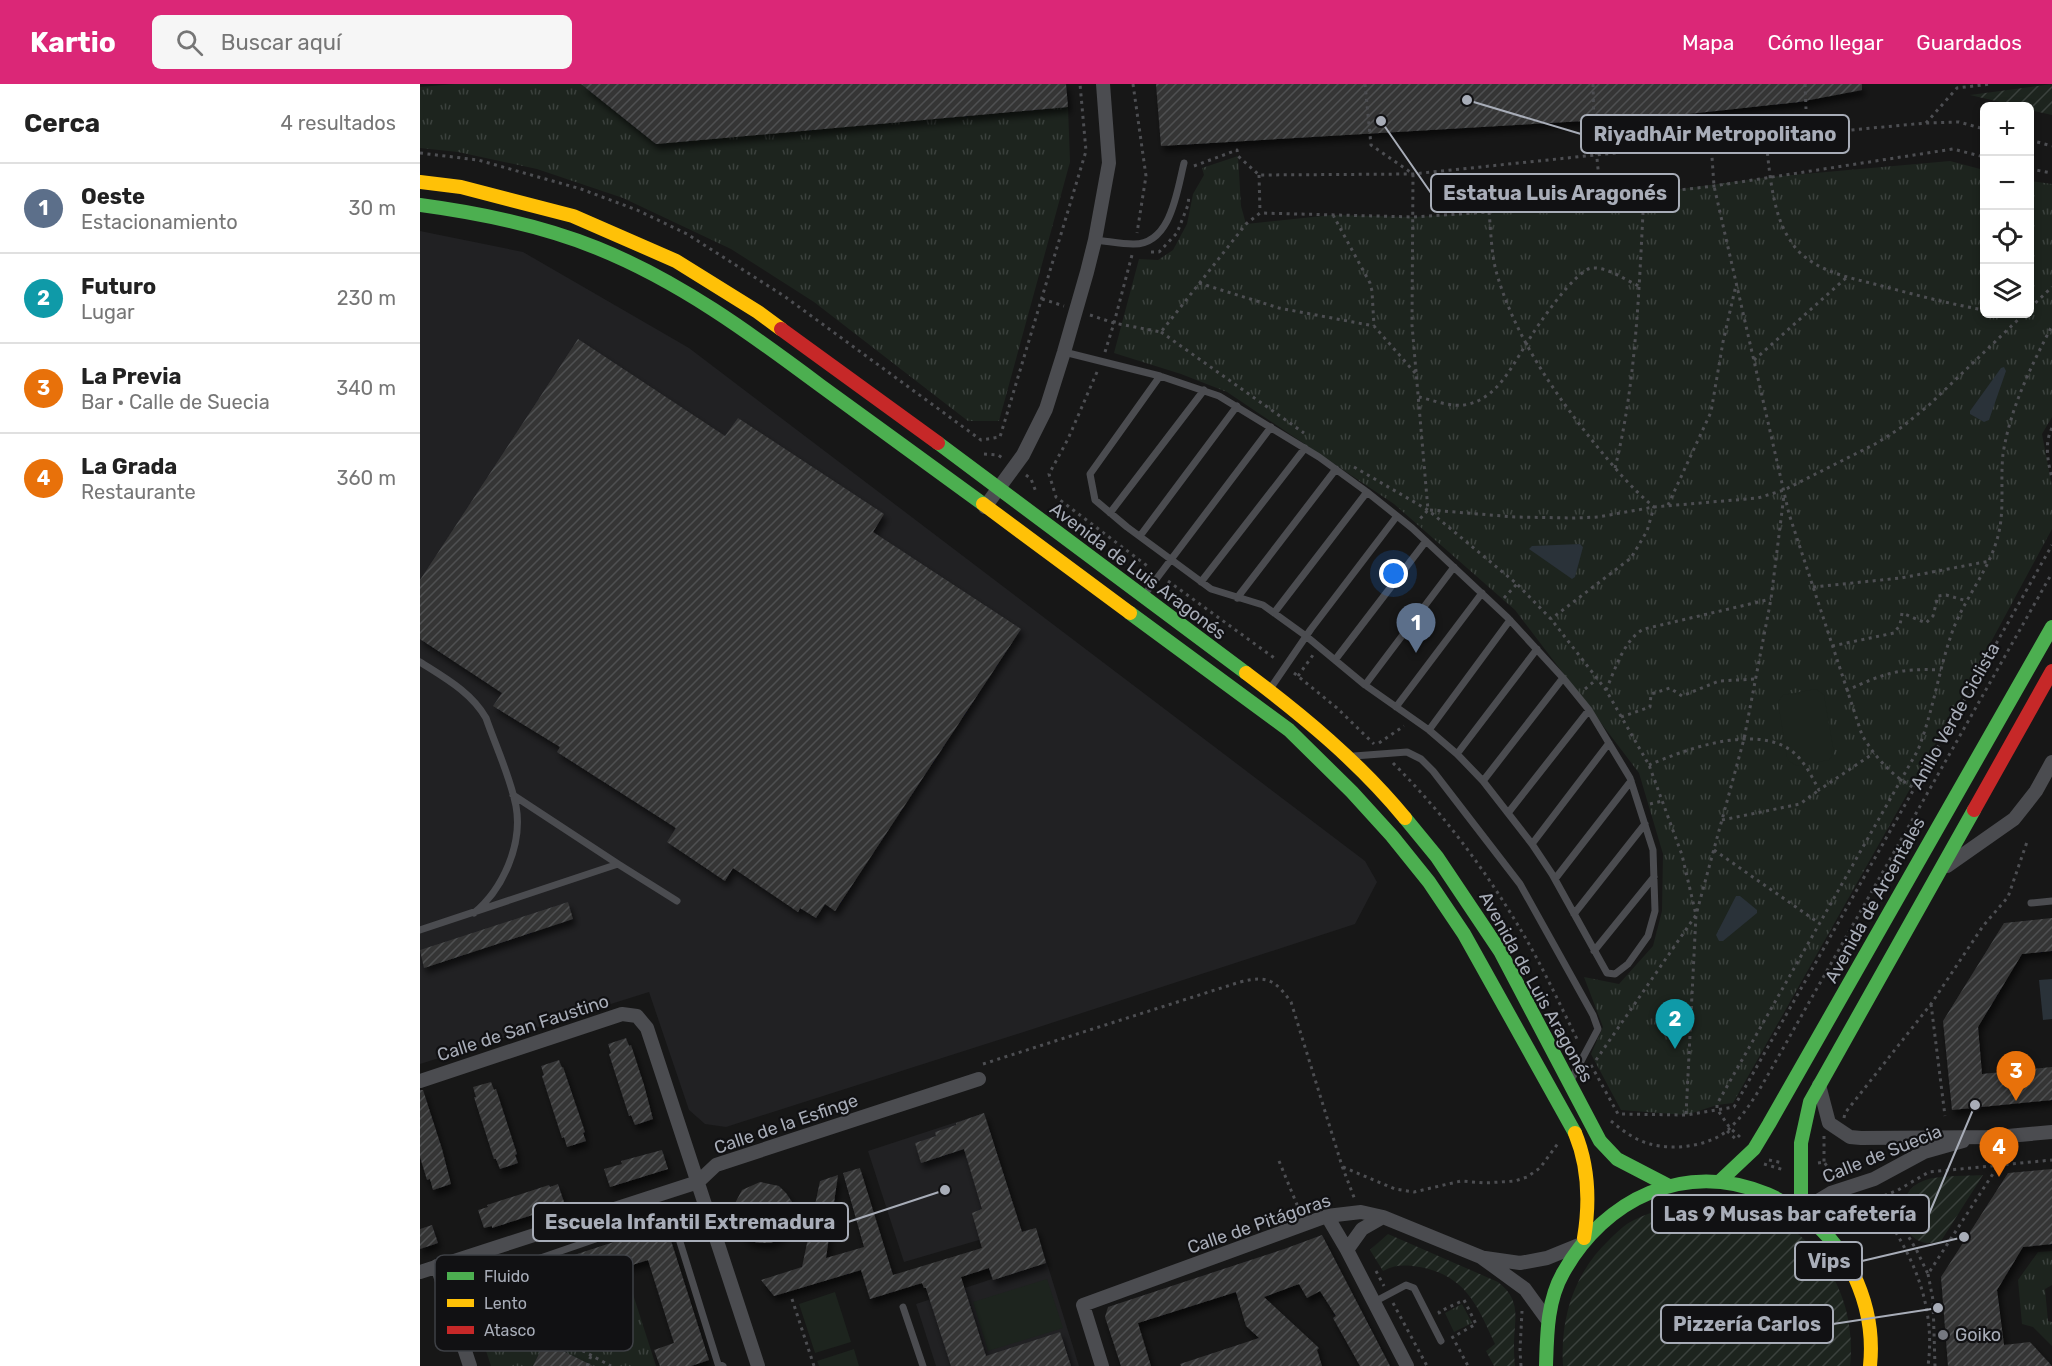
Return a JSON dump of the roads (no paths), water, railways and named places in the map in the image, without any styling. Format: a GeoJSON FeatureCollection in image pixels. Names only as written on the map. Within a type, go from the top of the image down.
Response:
{"type":"FeatureCollection","features":[{"type":"Feature","properties":{"kind":"main road","name":"Avenida de Luis Aragonés"},"geometry":{"type":"LineString","coordinates":[[420,182],[460,187],[573,216],[676,261],[758,312],[999,488],[1299,713],[1347,756],[1401,813],[1437,857],[1500,951],[1600,1141],[1617,1159],[1669,1186]]}},
{"type":"Feature","properties":{"kind":"main road","name":"Avenida de Luis Aragonés"},"geometry":{"type":"LineString","coordinates":[[420,205],[456,209],[512,221],[567,237],[618,257],[668,282],[747,331],[1289,730],[1334,771],[1385,827],[1446,907],[1482,963],[1576,1136],[1585,1160],[1588,1180],[1588,1213],[1581,1242]]}},
{"type":"Feature","properties":{"kind":"main road","name":"Avenida de Arcentales"},"geometry":{"type":"LineString","coordinates":[[1719,1182],[1754,1149],[1769,1124],[2052,627]]}},
{"type":"Feature","properties":{"kind":"main road"},"geometry":{"type":"LineString","coordinates":[[1801,1211],[1800,1133],[1819,1085],[2052,671]]}},
{"type":"Feature","properties":{"kind":"main road"},"geometry":{"type":"LineString","coordinates":[[1546,1366],[1544,1348],[1546,1318],[1558,1278],[1581,1242],[1598,1224],[1622,1206],[1649,1192],[1694,1182],[1719,1182],[1762,1191],[1801,1211],[1821,1227],[1836,1244],[1853,1271],[1868,1313],[1871,1330],[1870,1366]]}},
{"type":"Feature","properties":{"kind":"street"},"geometry":{"type":"LineString","coordinates":[[985,507],[1023,454],[1046,409],[1095,240],[1109,163],[1102,84]]}},
{"type":"Feature","properties":{"kind":"street"},"geometry":{"type":"LineString","coordinates":[[1940,870],[2014,819],[2036,791],[2052,762]]}},
{"type":"Feature","properties":{"kind":"street","name":"Calle de San Faustino"},"geometry":{"type":"LineString","coordinates":[[420,1081],[622,1014],[638,1016],[647,1028],[698,1182]]}},
{"type":"Feature","properties":{"kind":"street","name":"Calle de la Esfinge"},"geometry":{"type":"LineString","coordinates":[[469,1255],[698,1182],[716,1165],[979,1078]]}},
{"type":"Feature","properties":{"kind":"street","name":"Calle de Suecia"},"geometry":{"type":"LineString","coordinates":[[1819,1085],[1829,1124],[1850,1137],[1979,1136],[2052,1132]]}},
{"type":"Feature","properties":{"kind":"street","name":"Calle de Suecia"},"geometry":{"type":"LineString","coordinates":[[1801,1211],[1831,1193],[1874,1179],[1924,1152],[1979,1136]]}},
{"type":"Feature","properties":{"kind":"street"},"geometry":{"type":"LineString","coordinates":[[698,1182],[758,1366]]}},
{"type":"Feature","properties":{"kind":"street","name":"Calle de Pitágoras"},"geometry":{"type":"LineString","coordinates":[[1102,1366],[1083,1305],[1327,1216],[1361,1212],[1383,1217],[1480,1257],[1526,1288],[1546,1318]]}},
{"type":"Feature","properties":{"kind":"street"},"geometry":{"type":"LineString","coordinates":[[1327,1216],[1407,1366]]}},
{"type":"Feature","properties":{"kind":"street"},"geometry":{"type":"LineString","coordinates":[[1347,1250],[1362,1229],[1383,1217]]}},
{"type":"Feature","properties":{"kind":"street","name":"Calle de Pitágoras"},"geometry":{"type":"LineString","coordinates":[[1480,1257],[1520,1263],[1547,1258],[1581,1242]]}},
{"type":"Feature","properties":{"kind":"street","name":"Calle de la Esfinge"},"geometry":{"type":"LineString","coordinates":[[420,1272],[435,1267]]}},
{"type":"Feature","properties":{"kind":"street"},"geometry":{"type":"LineString","coordinates":[[465,1351],[470,1366]]}},
{"type":"Feature","properties":{"kind":"lane"},"geometry":{"type":"LineString","coordinates":[[1095,240],[1135,245],[1159,234],[1173,206],[1184,163]]}},
{"type":"Feature","properties":{"kind":"lane"},"geometry":{"type":"LineString","coordinates":[[1064,352],[1160,376],[1204,390],[1237,406],[1305,448],[1367,492],[1426,541],[1510,620],[1537,649],[1589,710],[1631,781],[1653,850],[1655,912],[1648,936],[1628,964],[1615,974],[1607,972],[1555,879],[1532,844],[1458,754],[1263,605],[1215,591],[1140,537],[1095,500],[1090,474],[1160,376]]}},
{"type":"Feature","properties":{"kind":"lane"},"geometry":{"type":"LineString","coordinates":[[1110,513],[1204,390]]}},
{"type":"Feature","properties":{"kind":"lane"},"geometry":{"type":"LineString","coordinates":[[1140,537],[1237,406]]}},
{"type":"Feature","properties":{"kind":"lane"},"geometry":{"type":"LineString","coordinates":[[1143,596],[1271,427]]}},
{"type":"Feature","properties":{"kind":"lane"},"geometry":{"type":"LineString","coordinates":[[1201,582],[1305,448]]}},
{"type":"Feature","properties":{"kind":"lane"},"geometry":{"type":"LineString","coordinates":[[1238,598],[1336,470]]}},
{"type":"Feature","properties":{"kind":"lane"},"geometry":{"type":"LineString","coordinates":[[1274,613],[1367,492]]}},
{"type":"Feature","properties":{"kind":"lane"},"geometry":{"type":"LineString","coordinates":[[1269,691],[1306,636],[1397,516]]}},
{"type":"Feature","properties":{"kind":"lane"},"geometry":{"type":"LineString","coordinates":[[1335,660],[1426,541]]}},
{"type":"Feature","properties":{"kind":"lane"},"geometry":{"type":"LineString","coordinates":[[1365,685],[1454,567]]}},
{"type":"Feature","properties":{"kind":"lane"},"geometry":{"type":"LineString","coordinates":[[1396,706],[1482,593]]}},
{"type":"Feature","properties":{"kind":"lane"},"geometry":{"type":"LineString","coordinates":[[1429,730],[1510,620]]}},
{"type":"Feature","properties":{"kind":"lane"},"geometry":{"type":"LineString","coordinates":[[1458,754],[1537,649]]}},
{"type":"Feature","properties":{"kind":"lane"},"geometry":{"type":"LineString","coordinates":[[420,662],[461,689],[479,707],[486,718],[513,795],[517,824],[506,867],[492,896],[474,913]]}},
{"type":"Feature","properties":{"kind":"lane"},"geometry":{"type":"LineString","coordinates":[[1483,782],[1563,678]]}},
{"type":"Feature","properties":{"kind":"lane"},"geometry":{"type":"LineString","coordinates":[[1508,813],[1589,710]]}},
{"type":"Feature","properties":{"kind":"lane"},"geometry":{"type":"LineString","coordinates":[[1532,844],[1609,743]]}},
{"type":"Feature","properties":{"kind":"lane"},"geometry":{"type":"LineString","coordinates":[[1347,756],[1407,752],[1421,759],[1433,771],[1520,884],[1593,1015],[1598,1029],[1570,1082]]}},
{"type":"Feature","properties":{"kind":"lane"},"geometry":{"type":"LineString","coordinates":[[1555,879],[1631,781]]}},
{"type":"Feature","properties":{"kind":"lane"},"geometry":{"type":"LineString","coordinates":[[513,795],[677,901]]}},
{"type":"Feature","properties":{"kind":"lane"},"geometry":{"type":"LineString","coordinates":[[1574,914],[1645,824]]}},
{"type":"Feature","properties":{"kind":"lane"},"geometry":{"type":"LineString","coordinates":[[420,930],[618,864]]}},
{"type":"Feature","properties":{"kind":"lane"},"geometry":{"type":"LineString","coordinates":[[1594,951],[1654,877]]}},
{"type":"Feature","properties":{"kind":"lane"},"geometry":{"type":"LineString","coordinates":[[2031,903],[2052,901]]}},
{"type":"Feature","properties":{"kind":"lane"},"geometry":{"type":"LineString","coordinates":[[549,1255],[671,1213],[717,1364],[723,1366]]}},
{"type":"Feature","properties":{"kind":"lane"},"geometry":{"type":"LineString","coordinates":[[1374,1302],[1406,1285],[1411,1286],[1441,1341]]}},
{"type":"Feature","properties":{"kind":"lane"},"geometry":{"type":"LineString","coordinates":[[903,1307],[923,1366]]}},
{"type":"Feature","properties":{"kind":"place","name":"RiyadhAir Metropolitano"},"geometry":{"type":"Point","coordinates":[1467,100]}},
{"type":"Feature","properties":{"kind":"place","name":"Estatua Luis Aragonés"},"geometry":{"type":"Point","coordinates":[1381,121]}},
{"type":"Feature","properties":{"kind":"place","name":"Oeste"},"geometry":{"type":"Point","coordinates":[1416,653]}},
{"type":"Feature","properties":{"kind":"place","name":"Futuro"},"geometry":{"type":"Point","coordinates":[1675,1049]}},
{"type":"Feature","properties":{"kind":"place","name":"La Previa"},"geometry":{"type":"Point","coordinates":[2016,1101]}},
{"type":"Feature","properties":{"kind":"place","name":"Las 9 Musas bar cafetería"},"geometry":{"type":"Point","coordinates":[1975,1105]}},
{"type":"Feature","properties":{"kind":"place","name":"La Grada"},"geometry":{"type":"Point","coordinates":[1999,1177]}},
{"type":"Feature","properties":{"kind":"place","name":"Escuela Infantil Extremadura"},"geometry":{"type":"Point","coordinates":[945,1190]}},
{"type":"Feature","properties":{"kind":"place","name":"Vips"},"geometry":{"type":"Point","coordinates":[1964,1237]}},
{"type":"Feature","properties":{"kind":"place","name":"Pizzería Carlos"},"geometry":{"type":"Point","coordinates":[1938,1308]}},
{"type":"Feature","properties":{"kind":"place","name":"Goiko"},"geometry":{"type":"Point","coordinates":[1943,1335]}}]}
